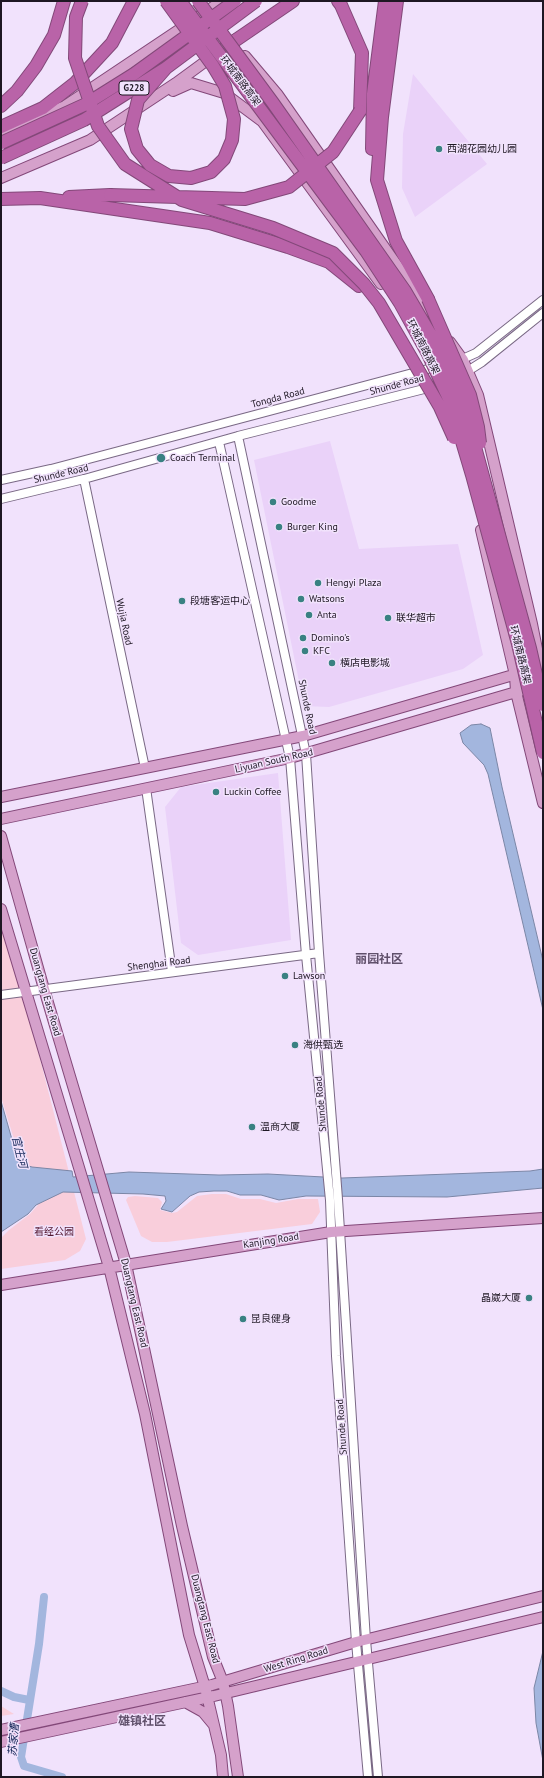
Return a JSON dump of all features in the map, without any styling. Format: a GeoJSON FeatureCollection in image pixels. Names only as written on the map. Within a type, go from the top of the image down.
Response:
{"type":"FeatureCollection","features":[{"type":"Feature","properties":{"kind":"highway"},"geometry":{"type":"LineString","coordinates":[[1,106],[17,91],[36,66],[54,35],[64,1]]}},
{"type":"Feature","properties":{"kind":"highway"},"geometry":{"type":"LineString","coordinates":[[82,1],[76,18],[75,58],[98,126],[125,164],[182,200],[273,228],[333,253],[364,284],[379,303],[478,475]]}},
{"type":"Feature","properties":{"kind":"highway"},"geometry":{"type":"LineString","coordinates":[[1,127],[43,108],[75,83],[112,43],[134,1]]}},
{"type":"Feature","properties":{"kind":"highway"},"geometry":{"type":"LineString","coordinates":[[166,1],[213,66],[225,86],[234,119],[232,140],[224,160],[211,172],[191,178],[169,176],[150,165],[137,150],[131,129],[138,100],[166,68]]}},
{"type":"Feature","properties":{"kind":"highway","name":"环城南路高架"},"geometry":{"type":"LineString","coordinates":[[180,1],[366,251],[400,303],[428,354],[450,401],[478,475],[530,648],[543,705]]}},
{"type":"Feature","properties":{"kind":"highway","name":"环城南路高架"},"geometry":{"type":"LineString","coordinates":[[198,1],[273,103],[405,291],[440,349],[463,403],[478,475],[543,752]]}},
{"type":"Feature","properties":{"kind":"highway","name":"G228"},"geometry":{"type":"LineString","coordinates":[[1,143],[86,104],[134,74],[235,1]]}},
{"type":"Feature","properties":{"kind":"highway","name":"G228"},"geometry":{"type":"LineString","coordinates":[[1,158],[84,120],[166,68],[256,1]]}},
{"type":"Feature","properties":{"kind":"highway"},"geometry":{"type":"LineString","coordinates":[[233,42],[294,1]]}},
{"type":"Feature","properties":{"kind":"highway"},"geometry":{"type":"LineString","coordinates":[[1,199],[110,195],[245,199],[289,187],[332,152],[360,111],[362,53],[338,1]]}},
{"type":"Feature","properties":{"kind":"highway"},"geometry":{"type":"LineString","coordinates":[[385,1],[373,94],[372,151],[377,180],[396,241],[428,299],[470,395],[478,426],[478,475]]}},
{"type":"Feature","properties":{"kind":"highway"},"geometry":{"type":"LineString","coordinates":[[377,180],[382,117],[397,1]]}},
{"type":"Feature","properties":{"kind":"highway"},"geometry":{"type":"LineString","coordinates":[[40,198],[210,223],[288,247],[330,262],[379,303]]}},
{"type":"Feature","properties":{"kind":"main road"},"geometry":{"type":"LineString","coordinates":[[175,1],[394,302],[430,369],[459,436],[515,675],[516,692],[543,803]]}},
{"type":"Feature","properties":{"kind":"main road"},"geometry":{"type":"LineString","coordinates":[[1,133],[65,106],[191,22],[208,5],[222,1]]}},
{"type":"Feature","properties":{"kind":"main road"},"geometry":{"type":"LineString","coordinates":[[1,178],[90,140],[233,42],[282,1]]}},
{"type":"Feature","properties":{"kind":"main road"},"geometry":{"type":"LineString","coordinates":[[208,5],[233,42],[278,95],[463,360],[478,395],[532,624],[543,679]]}},
{"type":"Feature","properties":{"kind":"main road"},"geometry":{"type":"LineString","coordinates":[[146,103],[191,83],[224,93],[263,122]]}},
{"type":"Feature","properties":{"kind":"main road","name":"Liyuan South Road"},"geometry":{"type":"LineString","coordinates":[[1,797],[287,740],[515,675],[541,665]]}},
{"type":"Feature","properties":{"kind":"main road","name":"Liyuan South Road"},"geometry":{"type":"LineString","coordinates":[[1,820],[290,758],[516,692],[543,686]]}},
{"type":"Feature","properties":{"kind":"main road","name":"Duangtang East Road"},"geometry":{"type":"LineString","coordinates":[[1,836],[44,989],[126,1264],[212,1657],[226,1693],[238,1777]]}},
{"type":"Feature","properties":{"kind":"main road","name":"Duangtang East Road"},"geometry":{"type":"LineString","coordinates":[[1,909],[109,1266],[145,1414],[189,1635],[208,1697],[221,1755],[223,1777]]}},
{"type":"Feature","properties":{"kind":"main road","name":"Kanjing Road"},"geometry":{"type":"LineString","coordinates":[[1,1284],[336,1231],[543,1218]]}},
{"type":"Feature","properties":{"kind":"main road","name":"West Ring Road"},"geometry":{"type":"LineString","coordinates":[[1,1730],[205,1687],[356,1642],[543,1596]]}},
{"type":"Feature","properties":{"kind":"main road","name":"West Ring Road"},"geometry":{"type":"LineString","coordinates":[[1,1742],[226,1693],[543,1617]]}},
{"type":"Feature","properties":{"kind":"main road"},"geometry":{"type":"LineString","coordinates":[[185,1702],[203,1712],[213,1724]]}},
{"type":"Feature","properties":{"kind":"street","name":"Tongda Road"},"geometry":{"type":"LineString","coordinates":[[1,480],[51,469],[463,360],[476,353],[543,300]]}},
{"type":"Feature","properties":{"kind":"street","name":"Shunde Road"},"geometry":{"type":"LineString","coordinates":[[1,499],[84,479],[238,436],[437,385],[468,371],[482,362],[543,313]]}},
{"type":"Feature","properties":{"kind":"street","name":"Shunde Road"},"geometry":{"type":"LineString","coordinates":[[238,436],[306,754],[319,953],[336,1172],[334,1200],[336,1231],[366,1640],[378,1777]]}},
{"type":"Feature","properties":{"kind":"street","name":"Shunde Road"},"geometry":{"type":"LineString","coordinates":[[218,442],[290,758],[306,955],[327,1172],[334,1200]]}},
{"type":"Feature","properties":{"kind":"street","name":"Wujia Road"},"geometry":{"type":"LineString","coordinates":[[84,479],[145,768]]}},
{"type":"Feature","properties":{"kind":"street"},"geometry":{"type":"LineString","coordinates":[[146,788],[172,972]]}},
{"type":"Feature","properties":{"kind":"street","name":"Shenghai Road"},"geometry":{"type":"LineString","coordinates":[[1,995],[319,953]]}},
{"type":"Feature","properties":{"kind":"street","name":"Shunde Road"},"geometry":{"type":"LineString","coordinates":[[336,1231],[336,1356],[356,1642],[368,1777]]}},
{"type":"Feature","properties":{"kind":"shaded area","name":"西湖花园幼儿园"},"geometry":{"type":"Polygon","coordinates":[[[413,74],[487,164],[415,217],[402,188],[403,134],[413,74]]]}},
{"type":"Feature","properties":{"kind":"shaded area"},"geometry":{"type":"Polygon","coordinates":[[[330,441],[359,549],[458,544],[483,655],[463,669],[329,707],[304,706],[254,460],[330,441]]]}},
{"type":"Feature","properties":{"kind":"shaded area"},"geometry":{"type":"Polygon","coordinates":[[[278,773],[291,940],[198,955],[181,943],[165,807],[181,787],[278,773]]]}},
{"type":"Feature","properties":{"kind":"green space","name":"看经公园"},"geometry":{"type":"Polygon","coordinates":[[[1,923],[26,1004],[86,1239],[80,1251],[65,1260],[1,1269],[1,1238],[30,1214],[38,1205],[25,1165],[17,1149],[2,1100],[1,923]]]}},
{"type":"Feature","properties":{"kind":"green space"},"geometry":{"type":"Polygon","coordinates":[[[226,1194],[241,1199],[260,1199],[276,1203],[298,1199],[318,1199],[320,1212],[312,1224],[167,1242],[152,1242],[141,1236],[126,1200],[128,1197],[135,1196],[158,1198],[162,1202],[160,1210],[172,1213],[177,1212],[197,1196],[226,1194]]]}},
{"type":"Feature","properties":{"kind":"green space"},"geometry":{"type":"Polygon","coordinates":[[[1,1706],[14,1714],[1,1716],[1,1706]]]}},
{"type":"Feature","properties":{"kind":"water"},"geometry":{"type":"Polygon","coordinates":[[[481,724],[490,728],[502,787],[543,961],[543,1010],[488,774],[484,765],[463,743],[460,733],[471,725],[481,724]]]}},
{"type":"Feature","properties":{"kind":"water"},"geometry":{"type":"Polygon","coordinates":[[[1,1101],[15,1150],[22,1164],[32,1167],[72,1171],[73,1177],[129,1172],[219,1175],[268,1174],[342,1178],[530,1171],[543,1169],[543,1188],[447,1197],[306,1196],[279,1200],[261,1195],[240,1195],[227,1191],[214,1191],[199,1192],[190,1196],[172,1212],[161,1209],[166,1201],[165,1196],[63,1192],[36,1205],[28,1214],[1,1232],[1,1101]]]}},
{"type":"Feature","properties":{"kind":"water"},"geometry":{"type":"Polygon","coordinates":[[[543,1651],[543,1761],[536,1723],[534,1688],[543,1651]]]}},
{"type":"Feature","properties":{"kind":"waterway","name":"苏家漕"},"geometry":{"type":"LineString","coordinates":[[44,1597],[39,1644],[21,1757],[24,1766],[62,1777]]}},
{"type":"Feature","properties":{"kind":"waterway","name":"苏家漕"},"geometry":{"type":"LineString","coordinates":[[1,1691],[14,1697],[29,1700]]}},
{"type":"Feature","properties":{"kind":"place","name":"西湖花园幼儿园"},"geometry":{"type":"Point","coordinates":[439,149]}},
{"type":"Feature","properties":{"kind":"place","name":"Coach Terminal"},"geometry":{"type":"Point","coordinates":[161,458]}},
{"type":"Feature","properties":{"kind":"place","name":"Goodme"},"geometry":{"type":"Point","coordinates":[273,502]}},
{"type":"Feature","properties":{"kind":"place","name":"Burger King"},"geometry":{"type":"Point","coordinates":[279,527]}},
{"type":"Feature","properties":{"kind":"place","name":"Hengyi Plaza"},"geometry":{"type":"Point","coordinates":[318,583]}},
{"type":"Feature","properties":{"kind":"place","name":"Watsons"},"geometry":{"type":"Point","coordinates":[301,599]}},
{"type":"Feature","properties":{"kind":"place","name":"段塘客运中心"},"geometry":{"type":"Point","coordinates":[182,601]}},
{"type":"Feature","properties":{"kind":"place","name":"Anta"},"geometry":{"type":"Point","coordinates":[309,615]}},
{"type":"Feature","properties":{"kind":"place","name":"联华超市"},"geometry":{"type":"Point","coordinates":[388,618]}},
{"type":"Feature","properties":{"kind":"place","name":"Domino's"},"geometry":{"type":"Point","coordinates":[303,638]}},
{"type":"Feature","properties":{"kind":"place","name":"KFC"},"geometry":{"type":"Point","coordinates":[305,651]}},
{"type":"Feature","properties":{"kind":"place","name":"横店电影城"},"geometry":{"type":"Point","coordinates":[332,663]}},
{"type":"Feature","properties":{"kind":"place","name":"Luckin Coffee"},"geometry":{"type":"Point","coordinates":[216,792]}},
{"type":"Feature","properties":{"kind":"place","name":"Lawson"},"geometry":{"type":"Point","coordinates":[285,976]}},
{"type":"Feature","properties":{"kind":"place","name":"海供甄选"},"geometry":{"type":"Point","coordinates":[295,1045]}},
{"type":"Feature","properties":{"kind":"place","name":"温商大厦"},"geometry":{"type":"Point","coordinates":[252,1127]}},
{"type":"Feature","properties":{"kind":"place","name":"晶崴大厦"},"geometry":{"type":"Point","coordinates":[529,1298]}},
{"type":"Feature","properties":{"kind":"place","name":"昆良健身"},"geometry":{"type":"Point","coordinates":[243,1319]}},
{"type":"Feature","properties":{"kind":"district","name":"丽园社区"},"geometry":{"type":"Point","coordinates":[379,960]}},
{"type":"Feature","properties":{"kind":"district","name":"雄镇社区"},"geometry":{"type":"Point","coordinates":[142,1722]}},
{"type":"Feature","properties":{"kind":"water label","name":"官庄河"},"geometry":{"type":"Point","coordinates":[19,1152]}}]}
